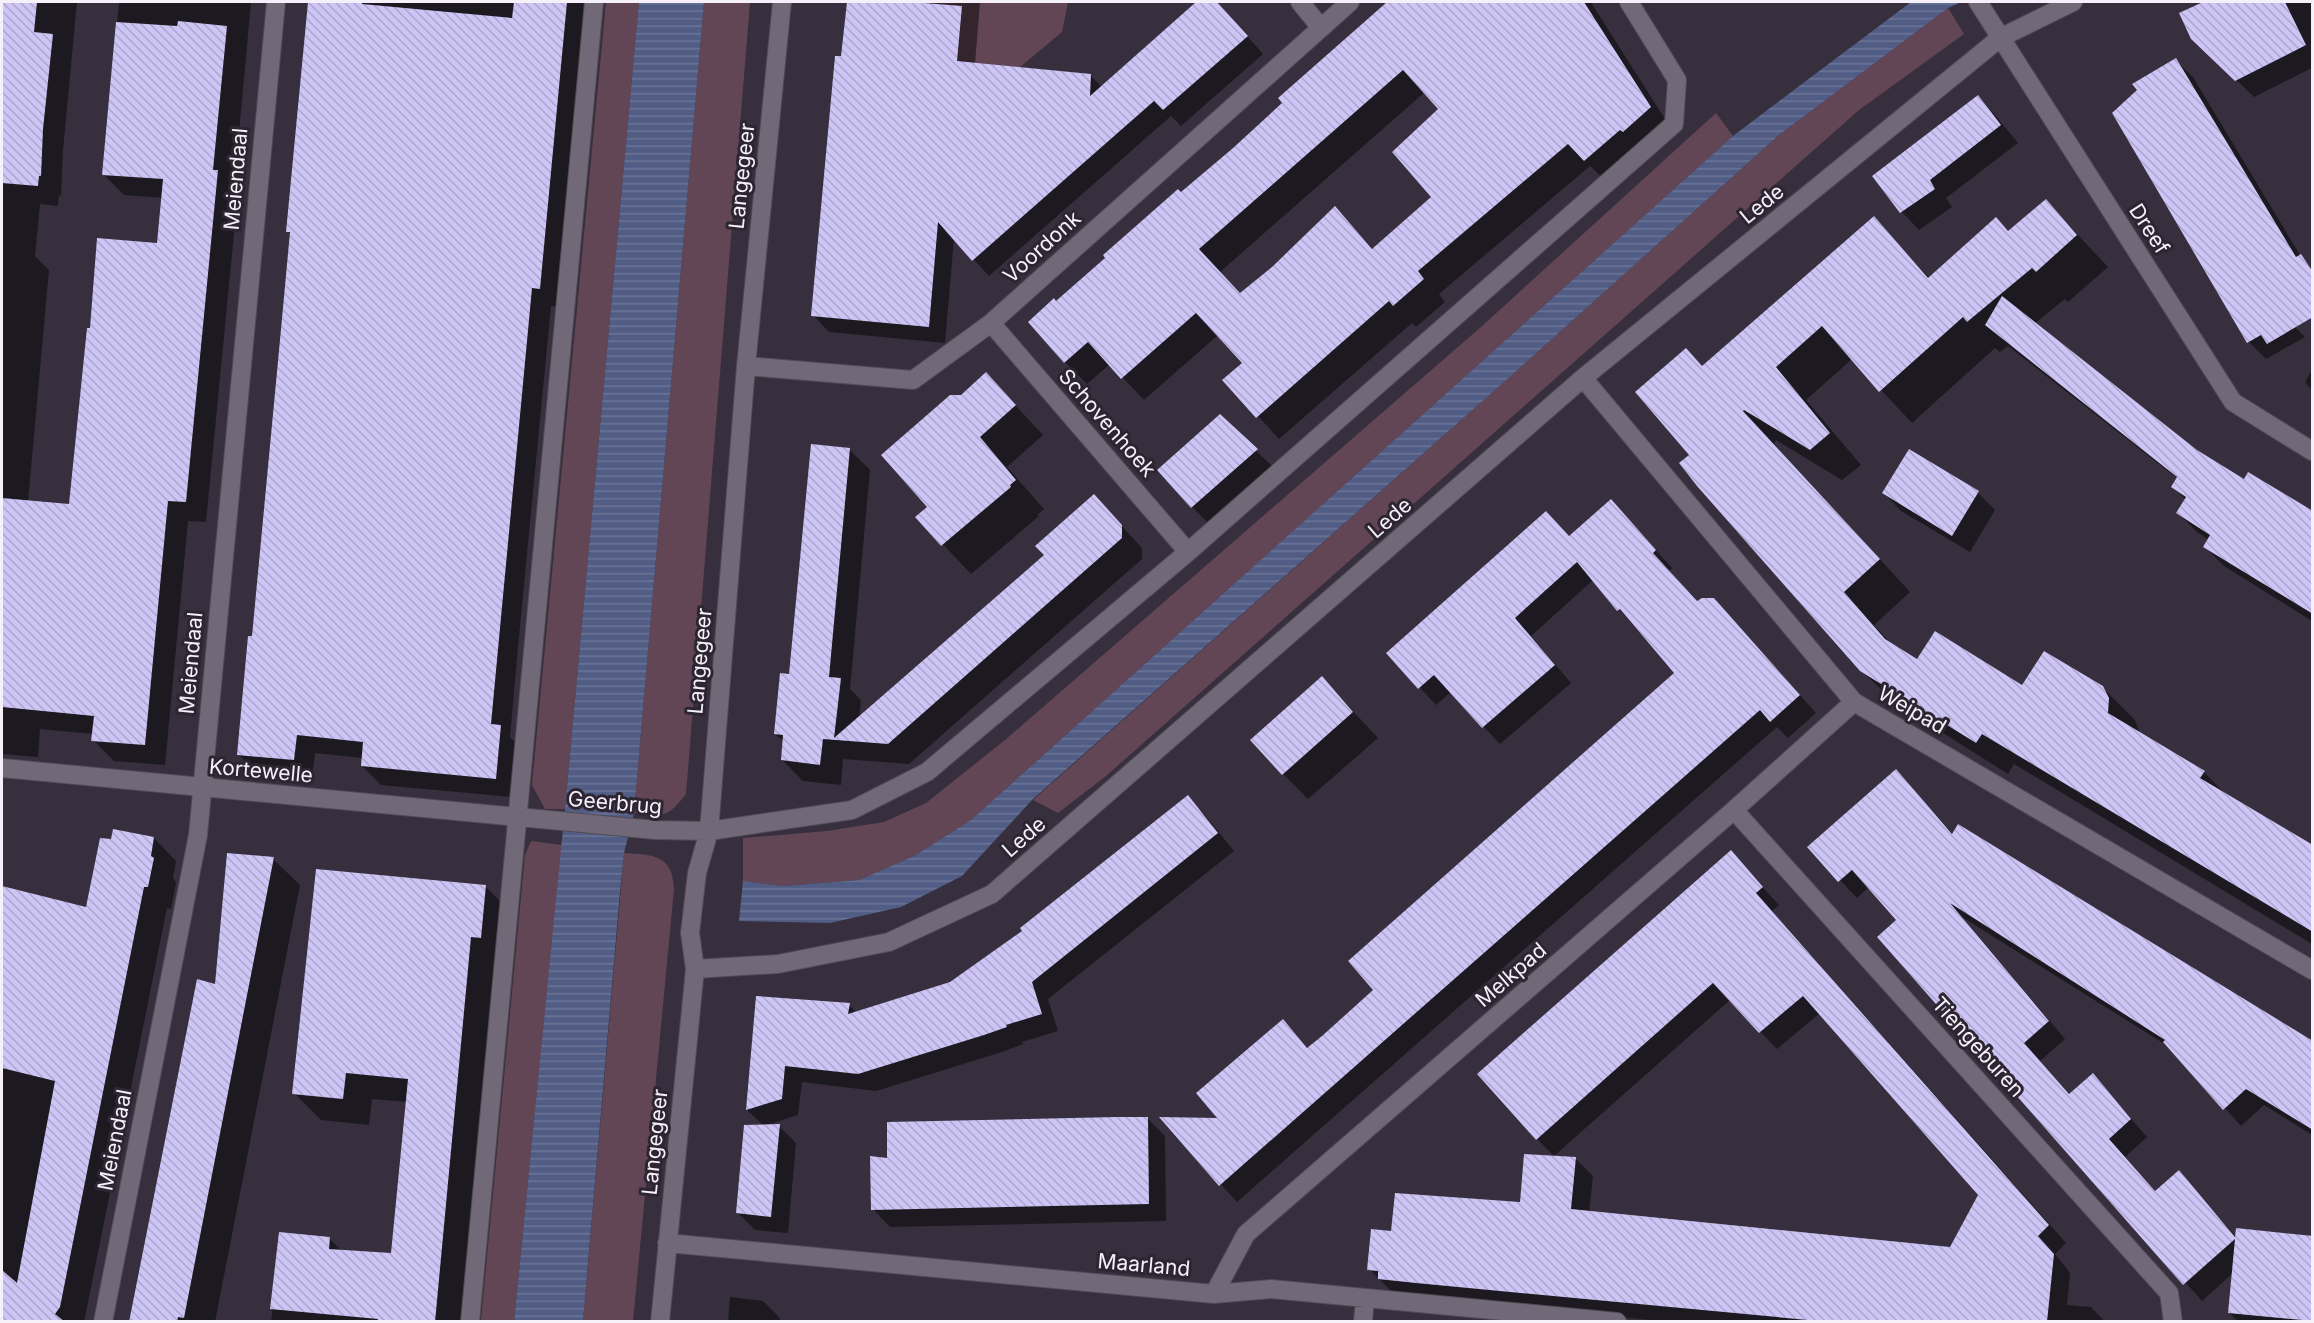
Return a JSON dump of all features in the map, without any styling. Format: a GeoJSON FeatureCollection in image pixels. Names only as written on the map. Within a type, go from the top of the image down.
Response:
{"type":"FeatureCollection","features":[{"type":"Feature","properties":{"kind":"street","name":"Meiendaal"},"geometry":{"type":"LineString","coordinates":[[103,1322],[198,835],[276,2]]}},
{"type":"Feature","properties":{"kind":"street"},"geometry":{"type":"LineString","coordinates":[[470,1322],[594,2]]}},
{"type":"Feature","properties":{"kind":"street","name":"Langegeer"},"geometry":{"type":"LineString","coordinates":[[660,1322],[695,969],[690,933],[697,873],[709,831],[746,366],[782,2]]}},
{"type":"Feature","properties":{"kind":"street"},"geometry":{"type":"LineString","coordinates":[[1300,2],[1321,28]]}},
{"type":"Feature","properties":{"kind":"street","name":"Voordonk"},"geometry":{"type":"LineString","coordinates":[[746,366],[913,380],[991,323],[1350,2]]}},
{"type":"Feature","properties":{"kind":"street"},"geometry":{"type":"LineString","coordinates":[[709,831],[852,810],[927,772],[1188,552],[1674,124],[1677,80],[1629,2]]}},
{"type":"Feature","properties":{"kind":"street","name":"Lede"},"geometry":{"type":"LineString","coordinates":[[695,969],[778,964],[889,942],[992,894],[1583,378],[2000,38],[2073,2]]}},
{"type":"Feature","properties":{"kind":"street","name":"Dreef"},"geometry":{"type":"LineString","coordinates":[[1980,5],[2233,402],[2313,451]]}},
{"type":"Feature","properties":{"kind":"street","name":"Schovenhoek"},"geometry":{"type":"LineString","coordinates":[[991,323],[1188,552]]}},
{"type":"Feature","properties":{"kind":"street","name":"Weipad"},"geometry":{"type":"LineString","coordinates":[[1583,378],[1854,702],[2313,970]]}},
{"type":"Feature","properties":{"kind":"street","name":"Melkpad"},"geometry":{"type":"LineString","coordinates":[[1214,1294],[1246,1234],[1734,810],[1854,702]]}},
{"type":"Feature","properties":{"kind":"street","name":"Kortewelle"},"geometry":{"type":"LineString","coordinates":[[2,768],[518,816]]}},
{"type":"Feature","properties":{"kind":"street","name":"Tiengeburen"},"geometry":{"type":"LineString","coordinates":[[1734,810],[2169,1293],[2173,1322]]}},
{"type":"Feature","properties":{"kind":"street","name":"Geerbrug"},"geometry":{"type":"LineString","coordinates":[[518,816],[655,830],[709,831]]}},
{"type":"Feature","properties":{"kind":"street","name":"Maarland"},"geometry":{"type":"LineString","coordinates":[[667,1243],[1214,1294],[1271,1289],[1617,1322]]}},
{"type":"Feature","properties":{"kind":"street"},"geometry":{"type":"LineString","coordinates":[[1363,1322],[1365,1298]]}},
{"type":"Feature","properties":{"kind":"shaded area"},"geometry":{"type":"Polygon","coordinates":[[[606,2],[639,2],[565,809],[545,809],[532,785],[606,2]]]}},
{"type":"Feature","properties":{"kind":"shaded area"},"geometry":{"type":"Polygon","coordinates":[[[704,2],[750,2],[686,794],[669,812],[652,815],[634,813],[704,2]]]}},
{"type":"Feature","properties":{"kind":"shaded area"},"geometry":{"type":"Polygon","coordinates":[[[924,2],[1068,2],[1062,32],[1019,68],[961,106],[921,33],[924,2]]]}},
{"type":"Feature","properties":{"kind":"shaded area"},"geometry":{"type":"Polygon","coordinates":[[[1948,8],[1964,34],[1859,110],[1106,776],[1058,813],[1033,800],[1779,135],[1948,8]]]}},
{"type":"Feature","properties":{"kind":"shaded area"},"geometry":{"type":"Polygon","coordinates":[[[1716,113],[1733,136],[971,820],[914,856],[859,880],[783,886],[743,881],[743,838],[827,831],[884,822],[926,803],[1005,740],[1481,327],[1716,113]]]}},
{"type":"Feature","properties":{"kind":"shaded area"},"geometry":{"type":"Polygon","coordinates":[[[531,841],[562,845],[514,1321],[481,1321],[525,855],[531,841]]]}},
{"type":"Feature","properties":{"kind":"shaded area"},"geometry":{"type":"Polygon","coordinates":[[[624,853],[652,856],[665,863],[673,877],[674,889],[633,1321],[583,1322],[624,853]]]}},
{"type":"Feature","properties":{"kind":"water"},"geometry":{"type":"Polygon","coordinates":[[[639,2],[704,2],[634,813],[624,853],[620,892],[583,1321],[514,1322],[565,809],[639,2]]]}},
{"type":"Feature","properties":{"kind":"water"},"geometry":{"type":"Polygon","coordinates":[[[1911,2],[1961,2],[1948,8],[1779,135],[1033,799],[962,876],[901,907],[830,923],[739,921],[743,881],[783,886],[859,880],[914,856],[971,820],[1733,136],[1911,2]]]}},
{"type":"Feature","properties":{"kind":"building"},"geometry":{"type":"Polygon","coordinates":[[[2,2],[37,2],[34,32],[53,34],[43,129],[41,176],[39,176],[38,186],[2,183],[2,2]]]}},
{"type":"Feature","properties":{"kind":"building"},"geometry":{"type":"Polygon","coordinates":[[[308,2],[362,2],[362,4],[512,18],[514,2],[567,2],[540,289],[532,288],[491,724],[501,725],[496,779],[361,766],[363,742],[297,735],[294,760],[237,755],[248,636],[252,636],[280,340],[290,232],[286,232],[308,2]]]}},
{"type":"Feature","properties":{"kind":"building"},"geometry":{"type":"Polygon","coordinates":[[[847,2],[911,2],[962,6],[957,61],[1091,74],[1090,96],[1196,2],[1217,2],[1248,36],[1163,110],[1154,101],[972,261],[938,222],[929,327],[811,316],[835,56],[841,56],[847,2]]]}},
{"type":"Feature","properties":{"kind":"building"},"geometry":{"type":"Polygon","coordinates":[[[1387,2],[1584,2],[1651,107],[1623,132],[1620,130],[1584,161],[1568,144],[1418,271],[1424,279],[1393,306],[1389,301],[1256,418],[1222,380],[1242,363],[1196,313],[1121,379],[1088,342],[1064,363],[1028,322],[1054,298],[1056,301],[1105,258],[1103,255],[1178,189],[1181,192],[1233,148],[1282,103],[1278,98],[1387,2]],[[1403,70],[1199,249],[1240,293],[1272,267],[1335,206],[1372,249],[1431,197],[1392,152],[1438,109],[1403,70]]]}},
{"type":"Feature","properties":{"kind":"building"},"geometry":{"type":"Polygon","coordinates":[[[2203,2],[2285,2],[2306,45],[2235,81],[2191,39],[2179,13],[2203,2]]]}},
{"type":"Feature","properties":{"kind":"building"},"geometry":{"type":"Polygon","coordinates":[[[178,21],[227,26],[213,170],[218,170],[186,502],[168,501],[145,745],[91,741],[94,716],[2,707],[2,498],[69,504],[87,328],[90,328],[97,238],[157,243],[163,179],[102,175],[116,22],[177,26],[178,21]]]}},
{"type":"Feature","properties":{"kind":"building"},"geometry":{"type":"Polygon","coordinates":[[[2176,58],[2296,257],[2301,254],[2313,272],[2313,317],[2267,344],[2261,335],[2247,343],[2112,113],[2137,90],[2132,84],[2176,58]]]}},
{"type":"Feature","properties":{"kind":"building"},"geometry":{"type":"Polygon","coordinates":[[[1978,95],[2001,125],[1930,180],[1935,189],[1900,213],[1872,176],[1978,95]]]}},
{"type":"Feature","properties":{"kind":"building"},"geometry":{"type":"Polygon","coordinates":[[[2046,199],[2077,235],[2036,272],[2032,268],[1967,322],[1963,317],[1879,392],[1822,326],[1776,367],[1830,433],[1810,450],[1743,411],[1880,559],[1844,592],[1885,639],[1917,659],[1935,631],[2022,685],[2044,651],[2103,686],[2109,698],[2108,713],[2205,771],[2200,778],[2313,845],[2313,932],[1982,734],[1976,743],[1860,671],[1697,486],[1679,463],[1689,455],[1635,392],[1686,348],[1702,366],[1874,216],[1928,278],[1996,217],[2008,231],[2046,199]]]}},
{"type":"Feature","properties":{"kind":"building"},"geometry":{"type":"Polygon","coordinates":[[[2002,296],[2197,450],[2244,479],[2248,472],[2313,511],[2313,614],[2203,547],[2210,535],[2176,513],[2186,497],[2171,487],[2177,477],[1985,325],[2002,296]]]}},
{"type":"Feature","properties":{"kind":"building"},"geometry":{"type":"Polygon","coordinates":[[[986,372],[1016,405],[980,437],[1016,480],[1010,485],[1011,487],[941,546],[915,517],[927,507],[881,455],[950,395],[961,395],[986,372]]]}},
{"type":"Feature","properties":{"kind":"building"},"geometry":{"type":"Polygon","coordinates":[[[1220,414],[1258,449],[1191,508],[1157,470],[1220,414]]]}},
{"type":"Feature","properties":{"kind":"building"},"geometry":{"type":"Polygon","coordinates":[[[811,444],[850,448],[829,677],[841,678],[834,738],[1044,555],[1035,546],[1094,494],[1122,525],[1122,538],[888,744],[823,739],[820,765],[781,760],[783,735],[774,734],[780,673],[789,674],[811,444]]]}},
{"type":"Feature","properties":{"kind":"building"},"geometry":{"type":"Polygon","coordinates":[[[1909,449],[1979,491],[1952,536],[1882,493],[1909,449]]]}},
{"type":"Feature","properties":{"kind":"building"},"geometry":{"type":"Polygon","coordinates":[[[1611,499],[1656,550],[1653,553],[1697,601],[1702,598],[1714,598],[1800,695],[1770,722],[1760,710],[1219,1186],[1159,1117],[1217,1118],[1196,1093],[1283,1019],[1307,1048],[1322,1036],[1373,990],[1348,961],[1674,673],[1620,609],[1617,611],[1577,562],[1515,618],[1555,665],[1482,728],[1434,675],[1418,689],[1386,653],[1546,511],[1569,536],[1611,499]]]}},
{"type":"Feature","properties":{"kind":"building"},"geometry":{"type":"Polygon","coordinates":[[[1322,676],[1353,712],[1282,775],[1250,740],[1322,676]]]}},
{"type":"Feature","properties":{"kind":"building"},"geometry":{"type":"Polygon","coordinates":[[[1896,769],[1952,834],[1958,824],[2313,1041],[2313,1130],[2246,1089],[2223,1110],[2163,1042],[2165,1040],[1950,903],[2049,1021],[2024,1043],[2069,1094],[2093,1073],[2131,1119],[2109,1139],[2155,1191],[2179,1170],[2235,1237],[2236,1228],[2313,1236],[2313,1321],[2228,1313],[2235,1239],[2183,1285],[1877,937],[1896,920],[1852,870],[1838,882],[1807,847],[1896,769]]]}},
{"type":"Feature","properties":{"kind":"building"},"geometry":{"type":"Polygon","coordinates":[[[1188,795],[1218,833],[1032,982],[1042,1014],[1006,1025],[1007,1027],[984,1035],[858,1074],[785,1066],[782,1099],[746,1110],[756,996],[850,1003],[848,1014],[950,982],[1022,931],[1020,928],[1188,795]]]}},
{"type":"Feature","properties":{"kind":"building"},"geometry":{"type":"Polygon","coordinates":[[[113,829],[154,837],[151,856],[154,858],[148,887],[144,887],[60,1307],[55,1314],[65,1322],[2,1322],[2,1270],[17,1283],[55,1081],[2,1068],[2,886],[86,907],[100,838],[111,839],[113,829]]]}},
{"type":"Feature","properties":{"kind":"building"},"geometry":{"type":"Polygon","coordinates":[[[1731,850],[1763,887],[1756,893],[2049,1225],[2038,1236],[2054,1254],[2047,1322],[1829,1322],[1378,1279],[1378,1271],[1367,1270],[1371,1229],[1391,1231],[1395,1193],[1520,1202],[1524,1154],[1576,1157],[1571,1209],[1950,1247],[1978,1195],[1803,996],[1759,1033],[1713,983],[1536,1140],[1477,1074],[1731,850]]]}},
{"type":"Feature","properties":{"kind":"building"},"geometry":{"type":"Polygon","coordinates":[[[227,853],[274,857],[184,1318],[178,1317],[177,1322],[129,1322],[197,979],[215,984],[227,853]]]}},
{"type":"Feature","properties":{"kind":"building"},"geometry":{"type":"Polygon","coordinates":[[[316,869],[486,885],[481,938],[471,937],[435,1322],[377,1322],[378,1319],[270,1309],[279,1232],[330,1237],[329,1249],[391,1253],[408,1079],[346,1073],[343,1099],[292,1094],[316,869]]]}},
{"type":"Feature","properties":{"kind":"building"},"geometry":{"type":"Polygon","coordinates":[[[1148,1117],[1149,1204],[871,1210],[870,1156],[887,1158],[887,1122],[1148,1117]]]}},
{"type":"Feature","properties":{"kind":"building"},"geometry":{"type":"Polygon","coordinates":[[[780,1124],[771,1217],[736,1213],[744,1125],[780,1124]]]}}]}
